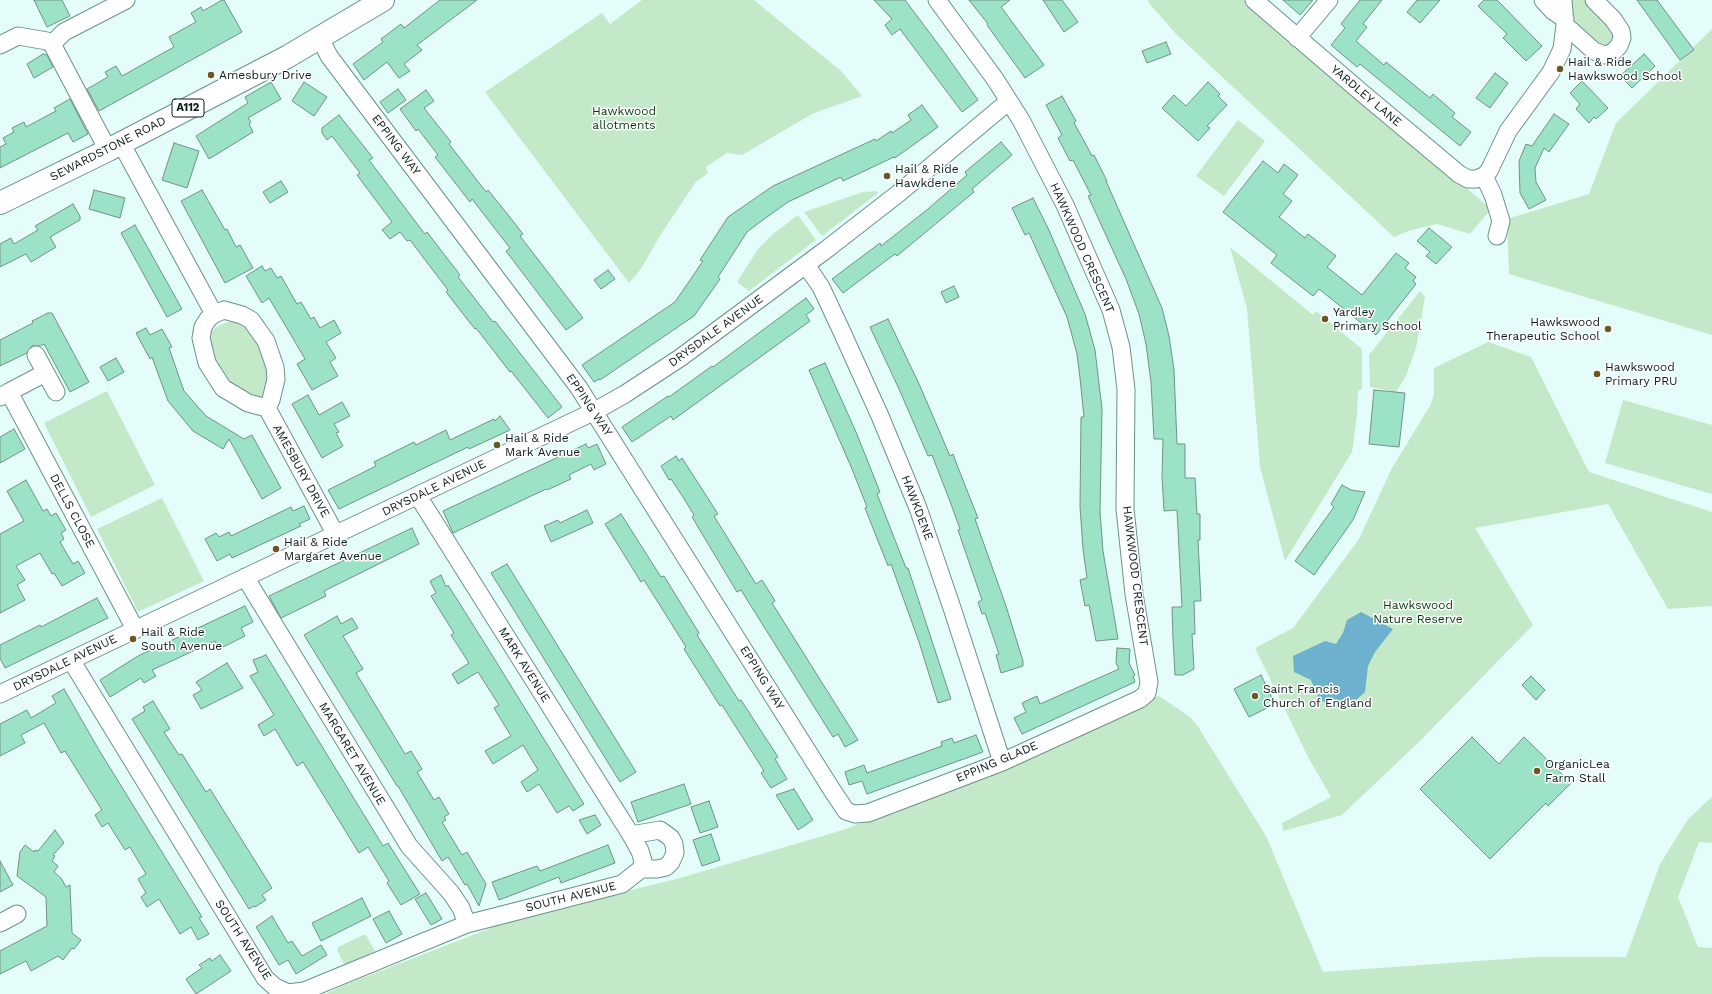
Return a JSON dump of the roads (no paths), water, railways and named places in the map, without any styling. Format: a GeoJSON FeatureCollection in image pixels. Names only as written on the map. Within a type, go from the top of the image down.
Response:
{"type":"FeatureCollection","features":[{"type":"Feature","properties":{"kind":"main road","name":"SEWARDSTONE ROAD"},"geometry":{"type":"LineString","coordinates":[[0,203],[114,147],[287,57],[383,0]]}},
{"type":"Feature","properties":{"kind":"street"},"geometry":{"type":"LineString","coordinates":[[52,44],[64,32],[126,0]]}},
{"type":"Feature","properties":{"kind":"street","name":"HAWKWOOD CRESCENT"},"geometry":{"type":"LineString","coordinates":[[937,0],[990,73],[1030,136],[1065,205],[1111,310],[1121,348],[1126,389],[1125,509],[1134,594],[1148,671]]}},
{"type":"Feature","properties":{"kind":"street","name":"YARDLEY LANE"},"geometry":{"type":"LineString","coordinates":[[1254,0],[1296,38],[1459,174],[1468,179],[1476,179],[1488,170]]}},
{"type":"Feature","properties":{"kind":"street"},"geometry":{"type":"LineString","coordinates":[[1296,38],[1329,0]]}},
{"type":"Feature","properties":{"kind":"street"},"geometry":{"type":"LineString","coordinates":[[1543,0],[1594,51],[1604,55],[1612,53],[1619,46],[1622,38],[1621,31],[1613,19],[1594,0]]}},
{"type":"Feature","properties":{"kind":"street"},"geometry":{"type":"LineString","coordinates":[[1497,236],[1501,221],[1493,195],[1488,170],[1508,131],[1551,72],[1562,49],[1565,22],[1563,0]]}},
{"type":"Feature","properties":{"kind":"street"},"geometry":{"type":"LineString","coordinates":[[0,45],[18,36],[32,38],[52,44],[214,314]]}},
{"type":"Feature","properties":{"kind":"street","name":"EPPING WAY"},"geometry":{"type":"LineString","coordinates":[[320,38],[329,56],[595,411],[832,790]]}},
{"type":"Feature","properties":{"kind":"street","name":"DRYSDALE AVENUE"},"geometry":{"type":"LineString","coordinates":[[0,694],[418,496],[595,411],[625,394],[680,358],[806,265],[899,193],[1009,101]]}},
{"type":"Feature","properties":{"kind":"street","name":"HAWKDENE"},"geometry":{"type":"LineString","coordinates":[[806,265],[821,287],[842,332],[880,416],[918,508],[1002,762]]}},
{"type":"Feature","properties":{"kind":"street"},"geometry":{"type":"LineString","coordinates":[[224,310],[242,315],[251,320],[266,341],[275,367],[276,379],[271,400],[267,408],[248,403],[229,392],[207,364],[201,338],[203,327],[208,319],[214,314],[224,310]]}},
{"type":"Feature","properties":{"kind":"street"},"geometry":{"type":"LineString","coordinates":[[36,355],[56,392]]}},
{"type":"Feature","properties":{"kind":"street","name":"DELLS CLOSE"},"geometry":{"type":"LineString","coordinates":[[45,373],[5,394],[135,629]]}},
{"type":"Feature","properties":{"kind":"street","name":"AMESBURY DRIVE"},"geometry":{"type":"LineString","coordinates":[[267,408],[336,535]]}},
{"type":"Feature","properties":{"kind":"street","name":"MARK AVENUE"},"geometry":{"type":"LineString","coordinates":[[418,496],[631,835],[643,861],[641,869]]}},
{"type":"Feature","properties":{"kind":"street","name":"MARGARET AVENUE"},"geometry":{"type":"LineString","coordinates":[[245,577],[409,846],[451,893],[461,908],[467,924]]}},
{"type":"Feature","properties":{"kind":"street","name":"SOUTH AVENUE"},"geometry":{"type":"LineString","coordinates":[[71,660],[265,978],[275,987],[288,994],[304,991],[467,924],[622,884],[641,869]]}},
{"type":"Feature","properties":{"kind":"street","name":"EPPING GLADE"},"geometry":{"type":"LineString","coordinates":[[832,790],[846,811],[855,814],[868,813],[1002,762],[1140,699],[1147,693],[1149,682],[1148,671]]}},
{"type":"Feature","properties":{"kind":"street"},"geometry":{"type":"LineString","coordinates":[[631,835],[660,830],[672,838],[674,844],[675,852],[671,862],[666,867],[657,870],[641,869]]}},
{"type":"Feature","properties":{"kind":"street"},"geometry":{"type":"LineString","coordinates":[[0,923],[17,914]]}},
{"type":"Feature","properties":{"kind":"water"},"geometry":{"type":"Polygon","coordinates":[[[1361,612],[1393,629],[1375,652],[1368,666],[1365,692],[1354,702],[1332,709],[1318,697],[1311,680],[1294,672],[1293,656],[1325,641],[1336,644],[1343,633],[1347,620],[1361,612]]]}},
{"type":"Feature","properties":{"kind":"place","name":"Hail & Ride Hawkswood School"},"geometry":{"type":"Point","coordinates":[1560,69]}},
{"type":"Feature","properties":{"kind":"place","name":"Amesbury Drive"},"geometry":{"type":"Point","coordinates":[211,75]}},
{"type":"Feature","properties":{"kind":"place","name":"Hail & Ride Hawkdene"},"geometry":{"type":"Point","coordinates":[887,176]}},
{"type":"Feature","properties":{"kind":"place","name":"Yardley Primary School"},"geometry":{"type":"Point","coordinates":[1325,319]}},
{"type":"Feature","properties":{"kind":"place","name":"Hawkswood Therapeutic School"},"geometry":{"type":"Point","coordinates":[1608,329]}},
{"type":"Feature","properties":{"kind":"place","name":"Hawkswood Primary PRU"},"geometry":{"type":"Point","coordinates":[1597,374]}},
{"type":"Feature","properties":{"kind":"place","name":"Hail & Ride Mark Avenue"},"geometry":{"type":"Point","coordinates":[497,445]}},
{"type":"Feature","properties":{"kind":"place","name":"Hail & Ride Margaret Avenue"},"geometry":{"type":"Point","coordinates":[276,549]}},
{"type":"Feature","properties":{"kind":"place","name":"Hail & Ride South Avenue"},"geometry":{"type":"Point","coordinates":[133,639]}},
{"type":"Feature","properties":{"kind":"place","name":"Saint Francis Church of England"},"geometry":{"type":"Point","coordinates":[1255,696]}},
{"type":"Feature","properties":{"kind":"place","name":"OrganicLea Farm Stall"},"geometry":{"type":"Point","coordinates":[1537,771]}},
{"type":"Feature","properties":{"kind":"park label","name":"Hawkwood allotments"},"geometry":{"type":"Point","coordinates":[624,118]}},
{"type":"Feature","properties":{"kind":"park label","name":"Hawkswood Nature Reserve"},"geometry":{"type":"Point","coordinates":[1418,612]}}]}
